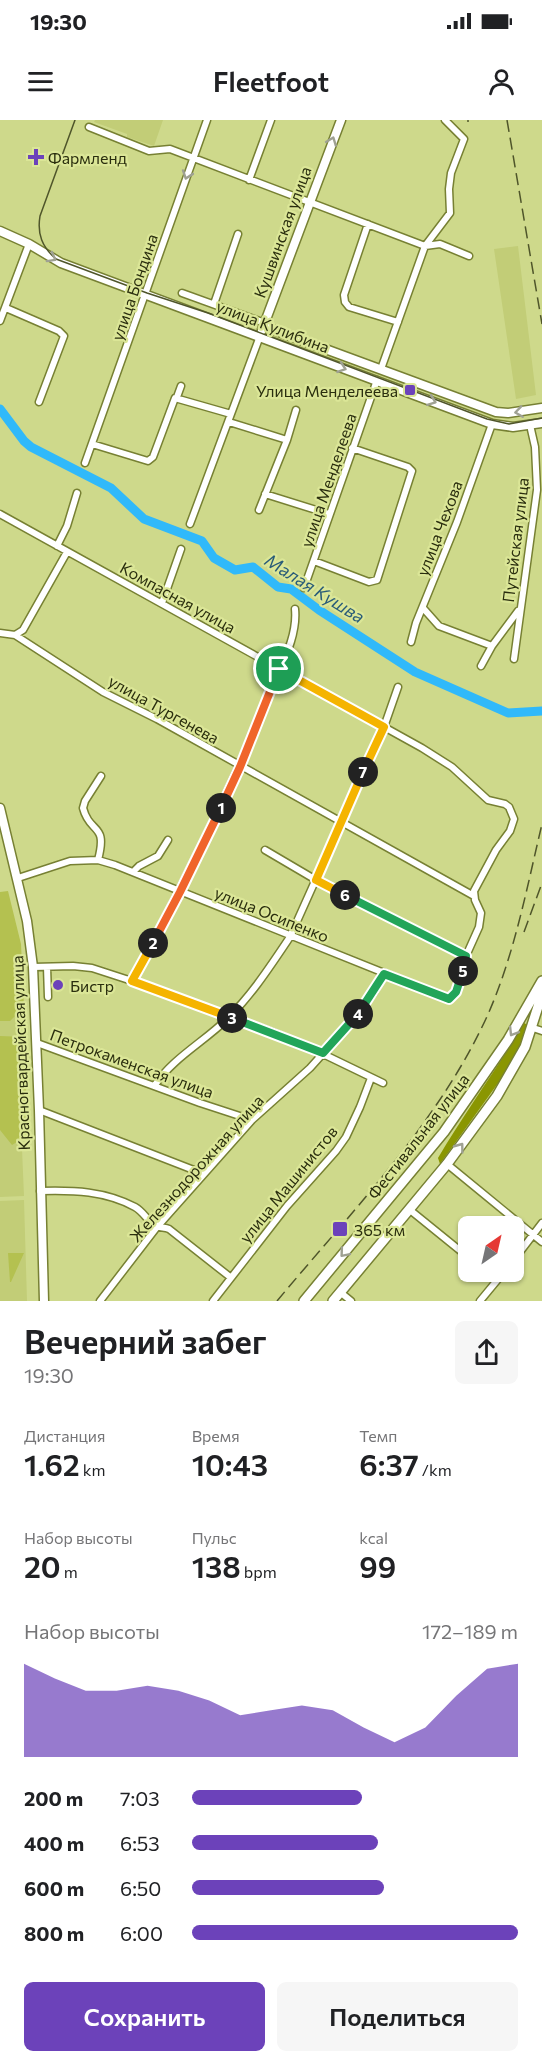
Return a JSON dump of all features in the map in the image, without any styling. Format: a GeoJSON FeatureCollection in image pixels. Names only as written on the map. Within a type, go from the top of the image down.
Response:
{"type":"FeatureCollection","features":[{"type":"Feature","properties":{"kind":"main road","name":"Кушвинская улица"},"geometry":{"type":"LineString","coordinates":[[260,336],[340,120]]}},
{"type":"Feature","properties":{"kind":"main road","name":"улица Кулибина"},"geometry":{"type":"LineString","coordinates":[[0,231],[29,244],[61,263],[492,424],[501,427],[542,423]]}},
{"type":"Feature","properties":{"kind":"main road","name":"улица Кулибина"},"geometry":{"type":"LineString","coordinates":[[264,324],[496,412],[508,413],[542,408]]}},
{"type":"Feature","properties":{"kind":"main road","name":"Красногвардейская улица"},"geometry":{"type":"LineString","coordinates":[[0,808],[27,921],[33,968],[44,1301]]}},
{"type":"Feature","properties":{"kind":"main road","name":"Фестивальная улица"},"geometry":{"type":"LineString","coordinates":[[307,1299],[444,1132],[494,1062],[542,981]]}},
{"type":"Feature","properties":{"kind":"main road"},"geometry":{"type":"LineString","coordinates":[[333,1301],[447,1164],[507,1081],[537,1030],[536,1016],[542,994]]}},
{"type":"Feature","properties":{"kind":"main road"},"geometry":{"type":"LineString","coordinates":[[526,1011],[536,1016]]}},
{"type":"Feature","properties":{"kind":"street","name":"улица Бондина"},"geometry":{"type":"LineString","coordinates":[[85,463],[207,120]]}},
{"type":"Feature","properties":{"kind":"street"},"geometry":{"type":"LineString","coordinates":[[249,180],[271,120]]}},
{"type":"Feature","properties":{"kind":"street"},"geometry":{"type":"LineString","coordinates":[[381,369],[425,246],[450,213],[451,173],[464,139],[445,120]]}},
{"type":"Feature","properties":{"kind":"street"},"geometry":{"type":"LineString","coordinates":[[89,127],[149,151],[168,148],[425,246],[440,244],[470,256]]}},
{"type":"Feature","properties":{"kind":"street"},"geometry":{"type":"LineString","coordinates":[[369,224],[344,295],[345,302],[349,307],[398,322]]}},
{"type":"Feature","properties":{"kind":"street"},"geometry":{"type":"LineString","coordinates":[[214,304],[238,234]]}},
{"type":"Feature","properties":{"kind":"street"},"geometry":{"type":"LineString","coordinates":[[0,321],[29,244]]}},
{"type":"Feature","properties":{"kind":"street"},"geometry":{"type":"LineString","coordinates":[[182,293],[264,324]]}},
{"type":"Feature","properties":{"kind":"street"},"geometry":{"type":"LineString","coordinates":[[6,308],[64,336],[39,402]]}},
{"type":"Feature","properties":{"kind":"street","name":"Кушвинская улица"},"geometry":{"type":"LineString","coordinates":[[190,524],[260,336]]}},
{"type":"Feature","properties":{"kind":"street","name":"улица Менделеева"},"geometry":{"type":"LineString","coordinates":[[304,588],[377,380]]}},
{"type":"Feature","properties":{"kind":"street"},"geometry":{"type":"LineString","coordinates":[[92,444],[144,461],[151,460],[173,400],[177,397],[181,386]]}},
{"type":"Feature","properties":{"kind":"street"},"geometry":{"type":"LineString","coordinates":[[177,397],[231,414]]}},
{"type":"Feature","properties":{"kind":"street"},"geometry":{"type":"LineString","coordinates":[[258,510],[287,440],[296,410]]}},
{"type":"Feature","properties":{"kind":"street"},"geometry":{"type":"LineString","coordinates":[[229,422],[287,440]]}},
{"type":"Feature","properties":{"kind":"street","name":"улица Чехова"},"geometry":{"type":"LineString","coordinates":[[411,642],[416,623],[458,522],[492,424]]}},
{"type":"Feature","properties":{"kind":"street","name":"Путейская улица"},"geometry":{"type":"LineString","coordinates":[[514,659],[537,490],[535,447],[530,425]]}},
{"type":"Feature","properties":{"kind":"street"},"geometry":{"type":"LineString","coordinates":[[314,561],[369,582],[377,580],[412,471],[408,467],[352,448]]}},
{"type":"Feature","properties":{"kind":"street"},"geometry":{"type":"LineString","coordinates":[[57,546],[67,526],[77,493]]}},
{"type":"Feature","properties":{"kind":"street"},"geometry":{"type":"LineString","coordinates":[[265,494],[329,514]]}},
{"type":"Feature","properties":{"kind":"street","name":"Компасная улица"},"geometry":{"type":"LineString","coordinates":[[0,514],[384,727],[452,767],[483,796],[509,807],[513,825],[488,863],[474,896]]}},
{"type":"Feature","properties":{"kind":"street"},"geometry":{"type":"LineString","coordinates":[[162,603],[181,549]]}},
{"type":"Feature","properties":{"kind":"street"},"geometry":{"type":"LineString","coordinates":[[15,635],[23,630],[67,552]]}},
{"type":"Feature","properties":{"kind":"street"},"geometry":{"type":"LineString","coordinates":[[423,608],[439,626],[492,646]]}},
{"type":"Feature","properties":{"kind":"street"},"geometry":{"type":"LineString","coordinates":[[132,981],[180,892],[240,767],[296,625],[296,609]]}},
{"type":"Feature","properties":{"kind":"street"},"geometry":{"type":"LineString","coordinates":[[481,666],[492,646],[519,609]]}},
{"type":"Feature","properties":{"kind":"street","name":"улица Тургенева"},"geometry":{"type":"LineString","coordinates":[[0,633],[15,635],[103,692],[157,719],[474,896]]}},
{"type":"Feature","properties":{"kind":"street"},"geometry":{"type":"LineString","coordinates":[[155,1085],[166,1071],[229,1017],[270,967],[290,937],[384,727],[398,687]]}},
{"type":"Feature","properties":{"kind":"street"},"geometry":{"type":"LineString","coordinates":[[98,860],[102,843],[100,832],[88,820],[82,808],[101,776]]}},
{"type":"Feature","properties":{"kind":"street"},"geometry":{"type":"LineString","coordinates":[[134,871],[158,856],[168,840]]}},
{"type":"Feature","properties":{"kind":"street"},"geometry":{"type":"LineString","coordinates":[[265,850],[316,880],[466,956],[481,920],[479,906],[474,896]]}},
{"type":"Feature","properties":{"kind":"street","name":"улица Осипенко"},"geometry":{"type":"LineString","coordinates":[[18,878],[70,861],[98,860],[134,871],[180,892],[446,999],[456,992],[466,956]]}},
{"type":"Feature","properties":{"kind":"street"},"geometry":{"type":"LineString","coordinates":[[33,968],[73,966],[92,968],[132,981],[323,1053],[382,1083]]}},
{"type":"Feature","properties":{"kind":"street"},"geometry":{"type":"LineString","coordinates":[[47,967],[48,997]]}},
{"type":"Feature","properties":{"kind":"street","name":"Железнодорожная улица"},"geometry":{"type":"LineString","coordinates":[[100,1301],[157,1227],[252,1120],[310,1068],[359,1013],[384,974]]}},
{"type":"Feature","properties":{"kind":"street","name":"Петрокаменская улица"},"geometry":{"type":"LineString","coordinates":[[37,1043],[252,1120]]}},
{"type":"Feature","properties":{"kind":"street","name":"улица Машинистов"},"geometry":{"type":"LineString","coordinates":[[213,1301],[287,1206],[346,1137],[371,1077]]}},
{"type":"Feature","properties":{"kind":"street"},"geometry":{"type":"LineString","coordinates":[[39,1110],[204,1174]]}},
{"type":"Feature","properties":{"kind":"street"},"geometry":{"type":"LineString","coordinates":[[447,1164],[542,1242]]}},
{"type":"Feature","properties":{"kind":"street"},"geometry":{"type":"LineString","coordinates":[[40,1191],[80,1190],[132,1206],[142,1211],[157,1227],[169,1229],[230,1277]]}},
{"type":"Feature","properties":{"kind":"street"},"geometry":{"type":"LineString","coordinates":[[410,1210],[458,1249]]}},
{"type":"Feature","properties":{"kind":"street"},"geometry":{"type":"LineString","coordinates":[[524,1247],[542,1223]]}},
{"type":"Feature","properties":{"kind":"street"},"geometry":{"type":"LineString","coordinates":[[480,1301],[495,1282]]}},
{"type":"Feature","properties":{"kind":"street"},"geometry":{"type":"LineString","coordinates":[[340,1292],[351,1301]]}},
{"type":"Feature","properties":{"kind":"shaded area"},"geometry":{"type":"Polygon","coordinates":[[[95,120],[163,120],[154,146],[127,137],[127,134],[94,122],[95,120]]]}},
{"type":"Feature","properties":{"kind":"shaded area"},"geometry":{"type":"Polygon","coordinates":[[[518,246],[536,395],[516,399],[494,249],[518,246]]]}},
{"type":"Feature","properties":{"kind":"shaded area"},"geometry":{"type":"Polygon","coordinates":[[[8,891],[21,944],[24,1007],[10,1021],[0,1021],[0,892],[8,891]]]}},
{"type":"Feature","properties":{"kind":"shaded area"},"geometry":{"type":"Polygon","coordinates":[[[0,906],[14,960],[24,1196],[0,1197],[0,906]]]}},
{"type":"Feature","properties":{"kind":"shaded area"},"geometry":{"type":"Polygon","coordinates":[[[524,1023],[530,1026],[506,1072],[440,1164],[438,1158],[524,1023]]]}},
{"type":"Feature","properties":{"kind":"shaded area"},"geometry":{"type":"Polygon","coordinates":[[[0,1036],[25,1037],[27,1136],[12,1145],[0,1130],[0,1036]]]}},
{"type":"Feature","properties":{"kind":"shaded area"},"geometry":{"type":"Polygon","coordinates":[[[24,1200],[27,1301],[0,1301],[0,1201],[24,1200]]]}},
{"type":"Feature","properties":{"kind":"shaded area"},"geometry":{"type":"Polygon","coordinates":[[[8,1253],[24,1253],[11,1282],[10,1282],[8,1253]]]}},
{"type":"Feature","properties":{"kind":"waterway","name":"Малая Кушва"},"geometry":{"type":"LineString","coordinates":[[0,409],[31,447],[111,488],[144,519],[202,541],[214,558],[235,570],[253,567],[278,587],[291,589],[319,610],[415,672],[508,713],[542,711]]}},
{"type":"Feature","properties":{"kind":"tram line"},"geometry":{"type":"LineString","coordinates":[[75,120],[40,216],[39,229],[42,240],[47,250],[56,259],[208,313],[487,419],[509,424],[542,418]]}},
{"type":"Feature","properties":{"kind":"railway"},"geometry":{"type":"LineString","coordinates":[[507,120],[542,324]]}},
{"type":"Feature","properties":{"kind":"railway"},"geometry":{"type":"LineString","coordinates":[[277,1301],[421,1127],[469,1052],[489,1012],[506,966],[520,919],[542,824]]}},
{"type":"Feature","properties":{"kind":"railway"},"geometry":{"type":"LineString","coordinates":[[524,932],[542,883]]}},
{"type":"Feature","properties":{"kind":"place","name":"Фармленд"},"geometry":{"type":"Point","coordinates":[36,157]}},
{"type":"Feature","properties":{"kind":"place","name":"Улица Менделеева"},"geometry":{"type":"Point","coordinates":[410,390]}},
{"type":"Feature","properties":{"kind":"place","name":"Бистр"},"geometry":{"type":"Point","coordinates":[58,985]}},
{"type":"Feature","properties":{"kind":"place","name":"365 км"},"geometry":{"type":"Point","coordinates":[340,1229]}},
{"type":"Feature","properties":{"kind":"route"},"geometry":{"type":"LineString","coordinates":[[279,669],[384,727],[316,880],[466,956],[458,987],[449,999],[384,974],[364,1007],[323,1053],[132,981],[180,892],[240,767],[279,669]]}}]}
